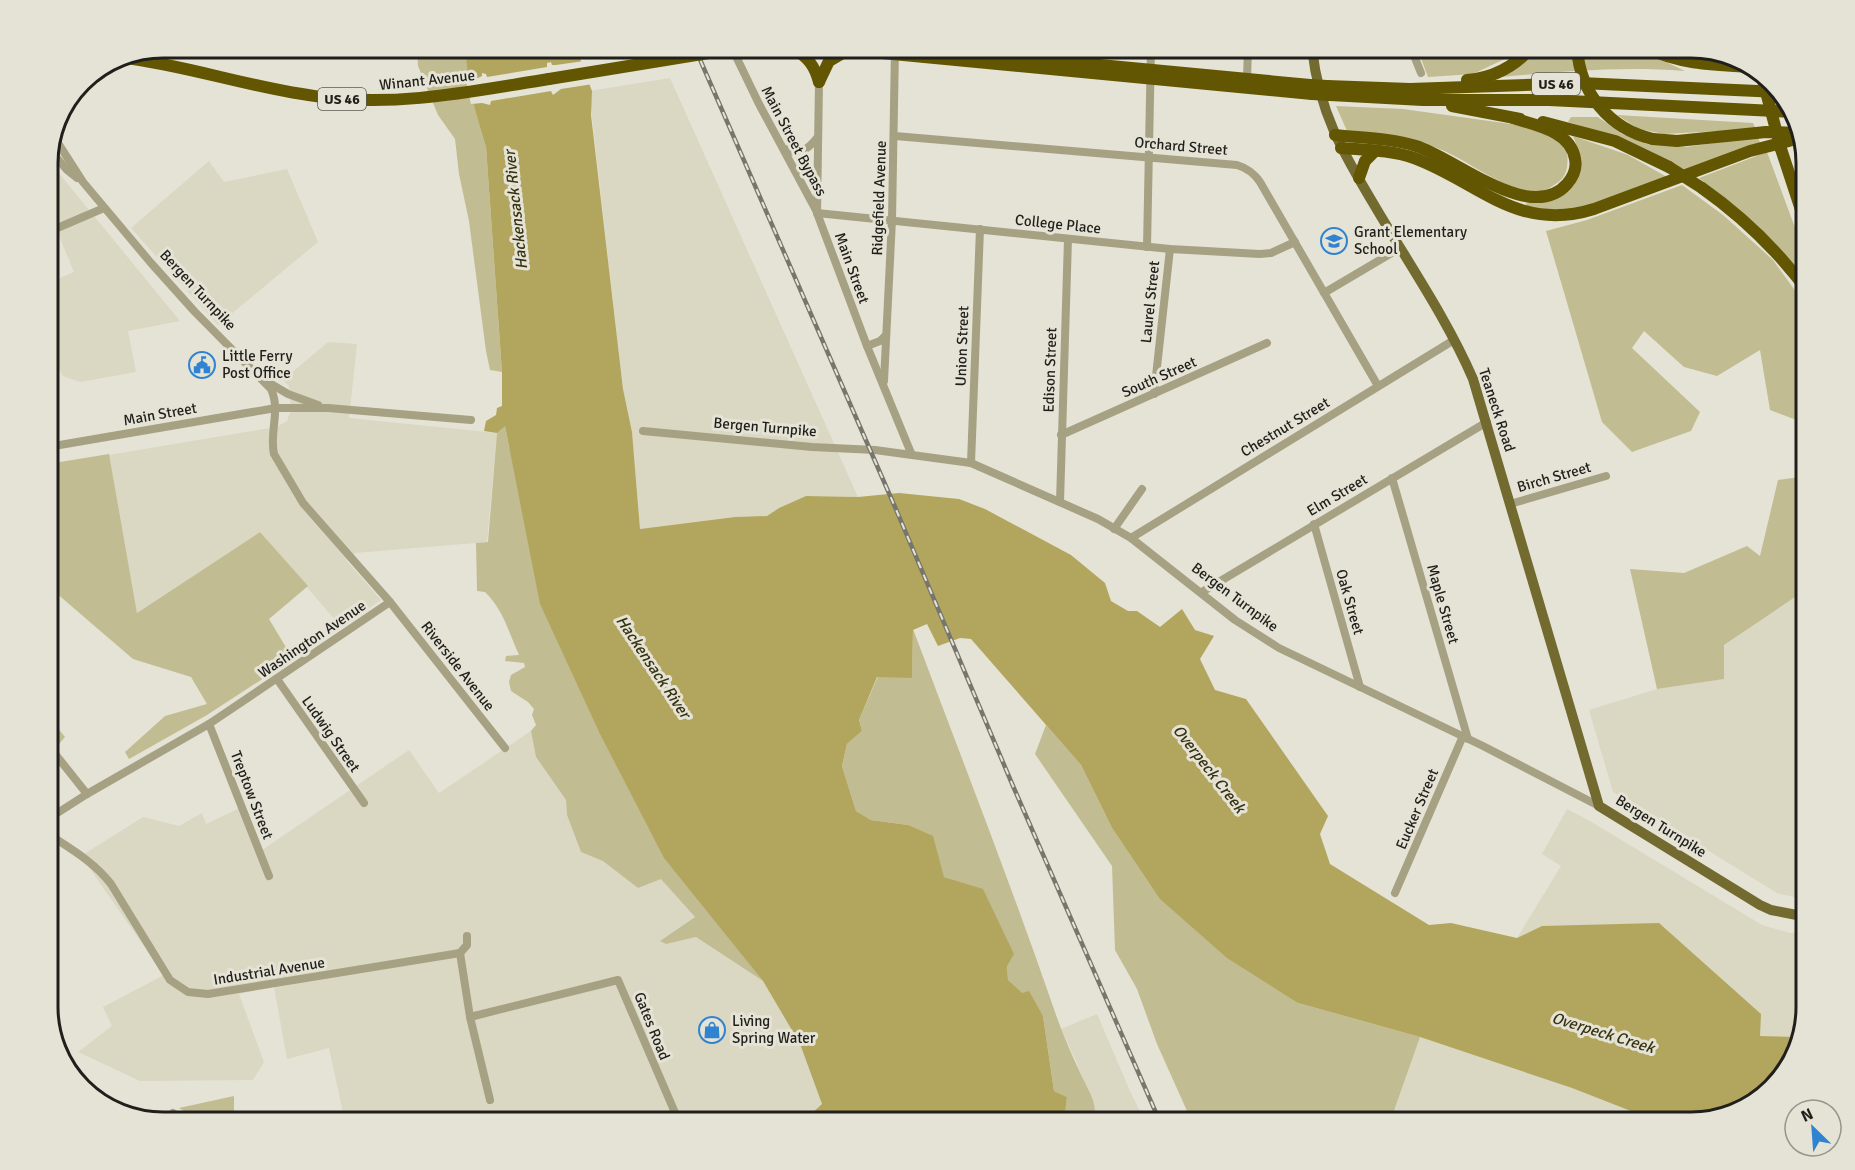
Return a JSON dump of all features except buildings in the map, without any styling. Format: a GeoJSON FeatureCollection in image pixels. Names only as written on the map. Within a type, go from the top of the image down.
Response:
{"type":"FeatureCollection","features":[{"type":"Feature","properties":{"kind":"highway","name":"US 46"},"geometry":{"type":"LineString","coordinates":[[975,58],[1151,75],[1247,79],[1311,90]]}},
{"type":"Feature","properties":{"kind":"highway","name":"US 46"},"geometry":{"type":"LineString","coordinates":[[1042,58],[1256,89],[1328,91],[1422,100],[1549,100],[1783,111]]}},
{"type":"Feature","properties":{"kind":"highway"},"geometry":{"type":"LineString","coordinates":[[1433,88],[1494,75],[1520,58]]}},
{"type":"Feature","properties":{"kind":"highway"},"geometry":{"type":"LineString","coordinates":[[1578,58],[1586,85],[1601,110],[1627,130],[1653,139],[1677,141],[1766,132],[1791,132]]}},
{"type":"Feature","properties":{"kind":"highway"},"geometry":{"type":"LineString","coordinates":[[1674,58],[1724,64]]}},
{"type":"Feature","properties":{"kind":"highway","name":"Winant Avenue"},"geometry":{"type":"LineString","coordinates":[[141,61],[310,96],[396,100],[439,97],[674,59]]}},
{"type":"Feature","properties":{"kind":"highway"},"geometry":{"type":"LineString","coordinates":[[807,59],[819,82]]}},
{"type":"Feature","properties":{"kind":"highway"},"geometry":{"type":"LineString","coordinates":[[819,82],[829,62],[833,59]]}},
{"type":"Feature","properties":{"kind":"highway","name":"US 46"},"geometry":{"type":"LineString","coordinates":[[1328,91],[1580,83],[1767,91]]}},
{"type":"Feature","properties":{"kind":"highway"},"geometry":{"type":"LineString","coordinates":[[1765,89],[1796,195]]}},
{"type":"Feature","properties":{"kind":"highway"},"geometry":{"type":"LineString","coordinates":[[1422,100],[1544,122],[1596,135],[1642,152],[1702,188],[1757,233],[1796,276]]}},
{"type":"Feature","properties":{"kind":"highway"},"geometry":{"type":"LineString","coordinates":[[1335,135],[1392,141],[1418,147],[1516,195],[1540,197],[1561,189],[1569,182],[1575,168],[1575,158],[1570,146],[1560,136],[1549,130],[1513,118]]}},
{"type":"Feature","properties":{"kind":"highway"},"geometry":{"type":"LineString","coordinates":[[1341,148],[1405,155],[1516,209],[1561,216],[1594,209],[1750,151],[1793,139]]}},
{"type":"Feature","properties":{"kind":"highway"},"geometry":{"type":"LineString","coordinates":[[1359,178],[1365,161],[1375,151]]}},
{"type":"Feature","properties":{"kind":"main road","name":"Teaneck Road"},"geometry":{"type":"LineString","coordinates":[[1314,58],[1319,91],[1341,148],[1454,340],[1473,379],[1599,806]]}},
{"type":"Feature","properties":{"kind":"main road","name":"Bergen Turnpike"},"geometry":{"type":"LineString","coordinates":[[1599,806],[1760,905],[1771,910],[1796,915]]}},
{"type":"Feature","properties":{"kind":"street","name":"Laurel Street"},"geometry":{"type":"LineString","coordinates":[[1147,247],[1151,58]]}},
{"type":"Feature","properties":{"kind":"street"},"geometry":{"type":"LineString","coordinates":[[1247,79],[1248,58]]}},
{"type":"Feature","properties":{"kind":"street"},"geometry":{"type":"LineString","coordinates":[[1415,58],[1420,73]]}},
{"type":"Feature","properties":{"kind":"street","name":"Main Street Bypass"},"geometry":{"type":"LineString","coordinates":[[737,59],[817,213]]}},
{"type":"Feature","properties":{"kind":"street","name":"Ridgefield Avenue"},"geometry":{"type":"LineString","coordinates":[[884,385],[895,136],[895,59]]}},
{"type":"Feature","properties":{"kind":"street","name":"Main Street"},"geometry":{"type":"LineString","coordinates":[[819,82],[817,213],[910,453]]}},
{"type":"Feature","properties":{"kind":"street","name":"Orchard Street"},"geometry":{"type":"LineString","coordinates":[[895,136],[1244,167],[1257,177],[1377,386]]}},
{"type":"Feature","properties":{"kind":"street"},"geometry":{"type":"LineString","coordinates":[[784,148],[792,153],[800,152],[808,149],[817,138]]}},
{"type":"Feature","properties":{"kind":"street","name":"Bergen Turnpike"},"geometry":{"type":"LineString","coordinates":[[60,146],[83,182],[104,208],[195,312],[271,389],[276,408]]}},
{"type":"Feature","properties":{"kind":"street","name":"Bergen Turnpike"},"geometry":{"type":"LineString","coordinates":[[59,160],[83,182]]}},
{"type":"Feature","properties":{"kind":"street"},"geometry":{"type":"LineString","coordinates":[[59,227],[104,208]]}},
{"type":"Feature","properties":{"kind":"street","name":"College Place"},"geometry":{"type":"LineString","coordinates":[[817,213],[1170,249],[1260,254],[1271,253],[1294,242]]}},
{"type":"Feature","properties":{"kind":"street","name":"Union Street"},"geometry":{"type":"LineString","coordinates":[[971,464],[980,229]]}},
{"type":"Feature","properties":{"kind":"street","name":"Edison Street"},"geometry":{"type":"LineString","coordinates":[[1060,502],[1068,239]]}},
{"type":"Feature","properties":{"kind":"street","name":"Laurel Street"},"geometry":{"type":"LineString","coordinates":[[1154,394],[1170,249]]}},
{"type":"Feature","properties":{"kind":"street"},"geometry":{"type":"LineString","coordinates":[[1324,293],[1400,249]]}},
{"type":"Feature","properties":{"kind":"street"},"geometry":{"type":"LineString","coordinates":[[867,346],[880,341],[886,335]]}},
{"type":"Feature","properties":{"kind":"street","name":"Chestnut Street"},"geometry":{"type":"LineString","coordinates":[[1131,538],[1454,340]]}},
{"type":"Feature","properties":{"kind":"street","name":"South Street"},"geometry":{"type":"LineString","coordinates":[[1061,435],[1267,343]]}},
{"type":"Feature","properties":{"kind":"street"},"geometry":{"type":"LineString","coordinates":[[259,376],[288,394],[328,408]]}},
{"type":"Feature","properties":{"kind":"street"},"geometry":{"type":"LineString","coordinates":[[276,408],[328,408],[471,420]]}},
{"type":"Feature","properties":{"kind":"street","name":"Main Street"},"geometry":{"type":"LineString","coordinates":[[59,445],[276,408]]}},
{"type":"Feature","properties":{"kind":"street","name":"Washington Avenue"},"geometry":{"type":"LineString","coordinates":[[59,812],[209,724],[390,602],[303,502],[274,454],[276,408]]}},
{"type":"Feature","properties":{"kind":"street","name":"Elm Street"},"geometry":{"type":"LineString","coordinates":[[1202,592],[1487,422]]}},
{"type":"Feature","properties":{"kind":"street","name":"Bergen Turnpike"},"geometry":{"type":"LineString","coordinates":[[643,431],[910,453],[971,464],[1098,519],[1131,538],[1202,592],[1235,621],[1259,637],[1599,806]]}},
{"type":"Feature","properties":{"kind":"street","name":"Birch Street"},"geometry":{"type":"LineString","coordinates":[[1510,504],[1606,476]]}},
{"type":"Feature","properties":{"kind":"street","name":"Maple Street"},"geometry":{"type":"LineString","coordinates":[[1392,478],[1465,738]]}},
{"type":"Feature","properties":{"kind":"street"},"geometry":{"type":"LineString","coordinates":[[1114,529],[1142,489]]}},
{"type":"Feature","properties":{"kind":"street","name":"Oak Street"},"geometry":{"type":"LineString","coordinates":[[1314,524],[1360,687]]}},
{"type":"Feature","properties":{"kind":"street","name":"Riverside Avenue"},"geometry":{"type":"LineString","coordinates":[[390,602],[505,748]]}},
{"type":"Feature","properties":{"kind":"street","name":"Ludwig Street"},"geometry":{"type":"LineString","coordinates":[[277,679],[364,803]]}},
{"type":"Feature","properties":{"kind":"street","name":"Treptow Street"},"geometry":{"type":"LineString","coordinates":[[209,724],[269,876]]}},
{"type":"Feature","properties":{"kind":"street","name":"Eucker Street"},"geometry":{"type":"LineString","coordinates":[[1395,893],[1465,738]]}},
{"type":"Feature","properties":{"kind":"street"},"geometry":{"type":"LineString","coordinates":[[59,759],[87,794]]}},
{"type":"Feature","properties":{"kind":"street","name":"Industrial Avenue"},"geometry":{"type":"LineString","coordinates":[[59,841],[85,858],[103,874],[164,973],[178,987],[188,992],[208,994],[460,953]]}},
{"type":"Feature","properties":{"kind":"street"},"geometry":{"type":"LineString","coordinates":[[467,936],[467,945],[460,953],[470,1017],[490,1100]]}},
{"type":"Feature","properties":{"kind":"street","name":"Gates Road"},"geometry":{"type":"LineString","coordinates":[[470,1017],[618,980],[675,1112]]}},
{"type":"Feature","properties":{"kind":"shaded area"},"geometry":{"type":"Polygon","coordinates":[[[1421,58],[1507,58],[1473,74],[1428,77],[1421,58]]]}},
{"type":"Feature","properties":{"kind":"shaded area"},"geometry":{"type":"Polygon","coordinates":[[[1524,58],[1658,58],[1685,71],[1616,69],[1502,77],[1524,58]]]}},
{"type":"Feature","properties":{"kind":"shaded area"},"geometry":{"type":"Polygon","coordinates":[[[418,59],[467,59],[470,86],[486,147],[502,372],[490,370],[486,351],[469,221],[459,174],[455,139],[438,115],[418,66],[418,59]]]}},
{"type":"Feature","properties":{"kind":"shaded area"},"geometry":{"type":"Polygon","coordinates":[[[670,78],[858,497],[806,496],[767,516],[735,517],[640,529],[632,432],[623,389],[589,91],[670,78]]]}},
{"type":"Feature","properties":{"kind":"shaded area"},"geometry":{"type":"Polygon","coordinates":[[[1336,106],[1403,109],[1518,125],[1552,136],[1567,149],[1567,170],[1559,182],[1544,191],[1516,188],[1489,176],[1449,153],[1426,144],[1347,131],[1336,106]]]}},
{"type":"Feature","properties":{"kind":"shaded area"},"geometry":{"type":"Polygon","coordinates":[[[1617,115],[1753,123],[1756,129],[1664,134],[1639,129],[1617,115]]]}},
{"type":"Feature","properties":{"kind":"shaded area"},"geometry":{"type":"Polygon","coordinates":[[[1571,117],[1598,117],[1622,134],[1646,144],[1686,147],[1758,137],[1760,143],[1685,170],[1609,135],[1568,122],[1571,117]]]}},
{"type":"Feature","properties":{"kind":"shaded area"},"geometry":{"type":"Polygon","coordinates":[[[1573,136],[1628,155],[1667,177],[1599,202],[1565,211],[1528,208],[1526,203],[1551,200],[1564,194],[1576,181],[1579,154],[1573,136]]]}},
{"type":"Feature","properties":{"kind":"shaded area"},"geometry":{"type":"Polygon","coordinates":[[[1767,152],[1796,230],[1796,267],[1755,225],[1699,178],[1767,152]]]}},
{"type":"Feature","properties":{"kind":"shaded area"},"geometry":{"type":"Polygon","coordinates":[[[209,161],[224,182],[287,169],[318,242],[218,325],[131,228],[209,161]]]}},
{"type":"Feature","properties":{"kind":"shaded area"},"geometry":{"type":"Polygon","coordinates":[[[59,173],[180,321],[128,331],[136,372],[80,382],[63,376],[59,369],[59,278],[74,272],[59,236],[59,173]]]}},
{"type":"Feature","properties":{"kind":"shaded area"},"geometry":{"type":"Polygon","coordinates":[[[1682,185],[1723,215],[1773,260],[1796,292],[1796,420],[1770,410],[1760,350],[1717,376],[1684,367],[1644,331],[1632,348],[1700,412],[1691,431],[1632,452],[1602,422],[1546,231],[1587,220],[1682,185]]]}},
{"type":"Feature","properties":{"kind":"shaded area"},"geometry":{"type":"Polygon","coordinates":[[[328,342],[357,344],[349,418],[497,433],[487,542],[355,553],[346,560],[381,600],[341,627],[260,532],[137,613],[109,455],[276,427],[287,421],[291,410],[289,386],[283,380],[328,342]]]}},
{"type":"Feature","properties":{"kind":"shaded area"},"geometry":{"type":"Polygon","coordinates":[[[505,425],[509,447],[717,922],[763,981],[696,937],[666,944],[660,941],[695,917],[661,879],[638,888],[603,861],[581,852],[567,815],[566,800],[536,757],[531,731],[536,725],[532,715],[534,709],[528,702],[511,691],[509,682],[511,675],[525,667],[524,663],[505,661],[506,656],[519,655],[496,606],[485,592],[477,591],[476,543],[488,542],[497,433],[505,425]]]}},
{"type":"Feature","properties":{"kind":"shaded area"},"geometry":{"type":"Polygon","coordinates":[[[109,454],[137,613],[260,532],[308,586],[269,619],[293,659],[207,715],[129,759],[125,752],[165,716],[207,704],[191,677],[133,659],[59,595],[59,462],[109,454]]]}},
{"type":"Feature","properties":{"kind":"shaded area"},"geometry":{"type":"Polygon","coordinates":[[[1796,478],[1796,596],[1724,645],[1724,679],[1657,689],[1630,569],[1684,573],[1747,546],[1760,556],[1778,480],[1796,478]]]}},
{"type":"Feature","properties":{"kind":"shaded area"},"geometry":{"type":"Polygon","coordinates":[[[1796,596],[1796,897],[1777,893],[1613,792],[1589,710],[1657,689],[1723,679],[1724,645],[1796,596]]]}},
{"type":"Feature","properties":{"kind":"shaded area"},"geometry":{"type":"Polygon","coordinates":[[[913,629],[1059,1023],[1092,1098],[1095,1112],[1065,1112],[1067,1097],[1054,1091],[1043,1016],[1008,980],[1007,966],[983,890],[944,877],[908,825],[871,820],[856,811],[842,766],[847,744],[862,731],[859,720],[878,676],[912,677],[913,629]]]}},
{"type":"Feature","properties":{"kind":"shaded area"},"geometry":{"type":"Polygon","coordinates":[[[1046,725],[1081,765],[1111,826],[1298,1003],[1420,1037],[1394,1112],[1188,1112],[1157,1044],[1137,989],[1115,950],[1112,866],[1035,754],[1046,725]]]}},
{"type":"Feature","properties":{"kind":"shaded area"},"geometry":{"type":"Polygon","coordinates":[[[59,730],[65,737],[59,744],[59,730]]]}},
{"type":"Feature","properties":{"kind":"shaded area"},"geometry":{"type":"Polygon","coordinates":[[[531,731],[536,757],[566,800],[567,815],[581,852],[603,860],[638,888],[661,878],[695,917],[660,941],[666,944],[696,937],[763,981],[800,1044],[822,1104],[813,1112],[343,1112],[329,1048],[287,1059],[274,987],[239,994],[264,1062],[253,1080],[140,1081],[78,1052],[112,1026],[103,1007],[164,975],[81,856],[143,817],[179,826],[202,813],[206,824],[244,806],[262,850],[409,750],[439,793],[531,731]]]}},
{"type":"Feature","properties":{"kind":"shaded area"},"geometry":{"type":"Polygon","coordinates":[[[1567,809],[1762,925],[1796,933],[1796,1020],[1792,1037],[1759,1036],[1517,938],[1561,866],[1542,854],[1567,809]]]}},
{"type":"Feature","properties":{"kind":"shaded area"},"geometry":{"type":"Polygon","coordinates":[[[1097,1014],[1140,1112],[1095,1112],[1092,1096],[1085,1086],[1061,1029],[1097,1014]]]}},
{"type":"Feature","properties":{"kind":"shaded area"},"geometry":{"type":"Polygon","coordinates":[[[1420,1037],[1572,1088],[1633,1112],[1394,1112],[1420,1037]]]}},
{"type":"Feature","properties":{"kind":"shaded area"},"geometry":{"type":"Polygon","coordinates":[[[234,1096],[234,1112],[186,1112],[179,1108],[234,1096]]]}},
{"type":"Feature","properties":{"kind":"water"},"geometry":{"type":"Polygon","coordinates":[[[466,59],[581,59],[592,91],[591,115],[623,389],[632,432],[640,529],[735,517],[767,516],[806,496],[858,497],[899,493],[959,499],[985,509],[1071,555],[1105,583],[1111,601],[1128,611],[1137,611],[1160,627],[1182,609],[1195,630],[1214,636],[1200,659],[1215,690],[1246,699],[1328,816],[1320,834],[1330,864],[1429,925],[1451,923],[1517,938],[1542,926],[1659,923],[1761,1014],[1760,1036],[1792,1037],[1775,1070],[1755,1090],[1718,1108],[1691,1112],[1633,1112],[1572,1088],[1420,1037],[1298,1003],[1227,958],[1160,899],[1111,826],[1081,765],[971,639],[960,638],[938,646],[927,624],[913,630],[912,678],[877,677],[859,720],[862,731],[847,744],[842,766],[856,811],[871,820],[908,825],[933,836],[944,877],[983,889],[1014,954],[1007,966],[1008,980],[1022,993],[1029,991],[1043,1016],[1054,1091],[1067,1097],[1065,1112],[813,1112],[822,1104],[800,1044],[763,981],[664,858],[600,734],[540,604],[505,426],[497,433],[484,431],[486,421],[496,415],[497,408],[502,406],[502,372],[486,147],[475,110],[466,59]]]}},
{"type":"Feature","properties":{"kind":"pier"},"geometry":{"type":"Polygon","coordinates":[[[584,61],[593,84],[561,89],[553,95],[551,91],[491,101],[490,105],[471,104],[466,80],[478,78],[482,76],[482,73],[487,77],[547,67],[547,63],[551,62],[552,65],[556,65],[584,61]]]}},
{"type":"Feature","properties":{"kind":"railway"},"geometry":{"type":"LineString","coordinates":[[700,59],[1156,1112]]}},
{"type":"Feature","properties":{"kind":"place","name":"Grant Elementary School"},"geometry":{"type":"Point","coordinates":[1334,241]}},
{"type":"Feature","properties":{"kind":"place","name":"Little Ferry Post Office"},"geometry":{"type":"Point","coordinates":[202,365]}},
{"type":"Feature","properties":{"kind":"place","name":"Living Spring Water"},"geometry":{"type":"Point","coordinates":[712,1030]}},
{"type":"Feature","properties":{"kind":"water label","name":"Hackensack River"},"geometry":{"type":"Point","coordinates":[516,210]}},
{"type":"Feature","properties":{"kind":"water label","name":"Hackensack River"},"geometry":{"type":"Point","coordinates":[653,667]}},
{"type":"Feature","properties":{"kind":"water label","name":"Overpeck Creek"},"geometry":{"type":"Point","coordinates":[1209,769]}},
{"type":"Feature","properties":{"kind":"water label","name":"Overpeck Creek"},"geometry":{"type":"Point","coordinates":[1603,1033]}}]}
